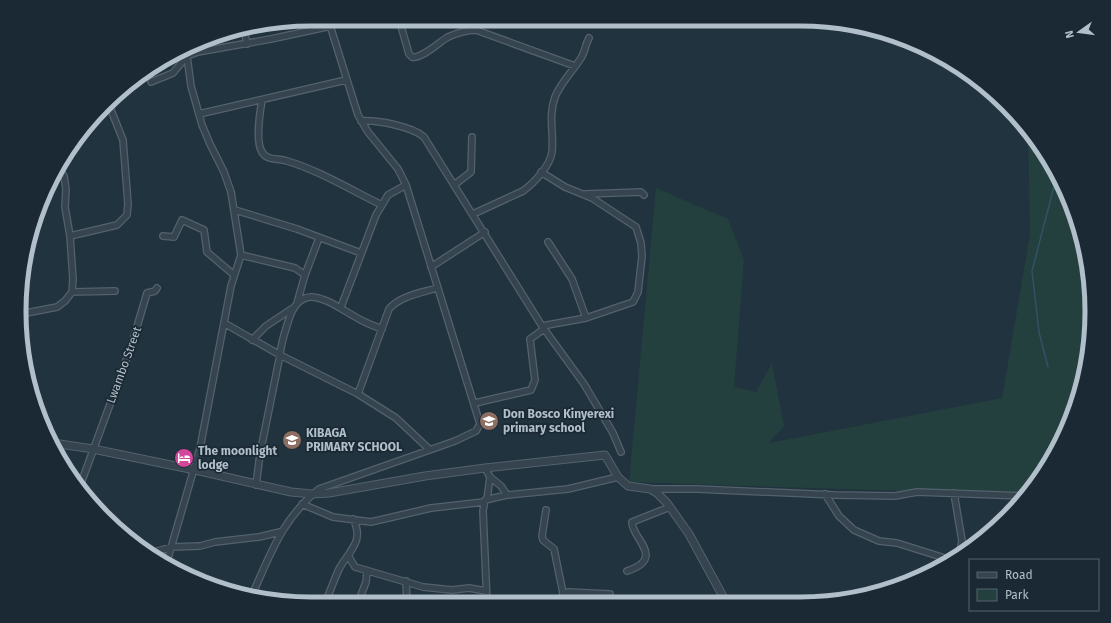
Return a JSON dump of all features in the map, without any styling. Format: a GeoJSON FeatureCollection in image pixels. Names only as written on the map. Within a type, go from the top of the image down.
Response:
{"type":"FeatureCollection","features":[{"type":"Feature","properties":{"kind":"street"},"geometry":{"type":"LineString","coordinates":[[150,82],[173,73],[185,55],[205,50],[247,44],[331,26],[352,100],[360,121],[398,168],[406,185],[437,288],[475,403],[480,424],[476,431],[455,441],[319,488],[302,504],[280,532],[254,591]]}},
{"type":"Feature","properties":{"kind":"street"},"geometry":{"type":"LineString","coordinates":[[401,26],[409,54],[412,57],[421,55],[452,36],[466,31],[476,30],[575,66]]}},
{"type":"Feature","properties":{"kind":"street"},"geometry":{"type":"LineString","coordinates":[[245,34],[247,44]]}},
{"type":"Feature","properties":{"kind":"street"},"geometry":{"type":"LineString","coordinates":[[473,214],[523,191],[542,172],[552,154],[551,114],[555,97],[581,59],[589,38]]}},
{"type":"Feature","properties":{"kind":"street"},"geometry":{"type":"LineString","coordinates":[[168,558],[195,470],[234,275],[241,255],[235,210],[224,172],[210,144],[199,114],[191,86],[185,55]]}},
{"type":"Feature","properties":{"kind":"street"},"geometry":{"type":"LineString","coordinates":[[199,114],[346,80]]}},
{"type":"Feature","properties":{"kind":"street"},"geometry":{"type":"LineString","coordinates":[[262,100],[259,116],[260,146],[262,152],[268,158],[286,161],[382,205]]}},
{"type":"Feature","properties":{"kind":"street"},"geometry":{"type":"LineString","coordinates":[[70,236],[117,225],[127,215],[128,204],[123,140],[111,109]]}},
{"type":"Feature","properties":{"kind":"street"},"geometry":{"type":"LineString","coordinates":[[360,121],[371,120],[397,126],[422,135],[485,232],[543,328],[584,384],[613,433],[621,452]]}},
{"type":"Feature","properties":{"kind":"street"},"geometry":{"type":"LineString","coordinates":[[454,184],[470,172],[472,137]]}},
{"type":"Feature","properties":{"kind":"street"},"geometry":{"type":"LineString","coordinates":[[475,403],[531,390],[535,380],[530,339],[543,328],[586,318],[624,306],[635,300],[638,292],[642,256],[641,242],[636,227],[585,194],[565,187],[542,172]]}},
{"type":"Feature","properties":{"kind":"street"},"geometry":{"type":"LineString","coordinates":[[26,313],[57,307],[65,301],[72,292],[73,279],[70,236],[65,207],[64,176],[62,173]]}},
{"type":"Feature","properties":{"kind":"street"},"geometry":{"type":"LineString","coordinates":[[341,307],[376,215],[388,196],[406,185]]}},
{"type":"Feature","properties":{"kind":"street"},"geometry":{"type":"LineString","coordinates":[[585,194],[642,192],[644,195]]}},
{"type":"Feature","properties":{"kind":"street"},"geometry":{"type":"LineString","coordinates":[[235,210],[297,229],[361,253]]}},
{"type":"Feature","properties":{"kind":"street"},"geometry":{"type":"LineString","coordinates":[[163,236],[174,237],[182,220],[204,230],[207,252],[234,275]]}},
{"type":"Feature","properties":{"kind":"street"},"geometry":{"type":"LineString","coordinates":[[431,267],[485,232]]}},
{"type":"Feature","properties":{"kind":"street"},"geometry":{"type":"LineString","coordinates":[[256,485],[260,454],[280,355],[281,343],[319,238]]}},
{"type":"Feature","properties":{"kind":"street"},"geometry":{"type":"LineString","coordinates":[[548,242],[572,279],[586,318]]}},
{"type":"Feature","properties":{"kind":"street"},"geometry":{"type":"LineString","coordinates":[[241,255],[295,268],[305,275]]}},
{"type":"Feature","properties":{"kind":"street","name":"Lwambo Street"},"geometry":{"type":"LineString","coordinates":[[82,481],[133,341],[147,293],[157,288]]}},
{"type":"Feature","properties":{"kind":"street"},"geometry":{"type":"LineString","coordinates":[[358,394],[389,310],[394,304],[407,297],[437,288]]}},
{"type":"Feature","properties":{"kind":"street"},"geometry":{"type":"LineString","coordinates":[[72,292],[114,291]]}},
{"type":"Feature","properties":{"kind":"street"},"geometry":{"type":"LineString","coordinates":[[252,340],[266,326],[295,306],[302,299],[311,297],[341,307],[360,320],[382,329]]}},
{"type":"Feature","properties":{"kind":"street"},"geometry":{"type":"LineString","coordinates":[[224,323],[280,355],[358,394],[396,418],[429,449]]}},
{"type":"Feature","properties":{"kind":"street"},"geometry":{"type":"LineString","coordinates":[[58,444],[93,449],[195,470],[256,485],[312,494],[329,493],[418,477],[604,454],[618,477],[628,486],[650,489],[696,489],[892,496],[917,492],[1017,496]]}},
{"type":"Feature","properties":{"kind":"street"},"geometry":{"type":"LineString","coordinates":[[485,468],[490,477],[501,486],[507,495]]}},
{"type":"Feature","properties":{"kind":"street"},"geometry":{"type":"LineString","coordinates":[[486,597],[486,500],[490,477]]}},
{"type":"Feature","properties":{"kind":"street"},"geometry":{"type":"LineString","coordinates":[[302,504],[333,516],[371,522],[431,508],[486,500],[507,495],[568,489],[618,477]]}},
{"type":"Feature","properties":{"kind":"street"},"geometry":{"type":"LineString","coordinates":[[650,489],[662,497],[690,534],[723,597]]}},
{"type":"Feature","properties":{"kind":"street"},"geometry":{"type":"LineString","coordinates":[[954,493],[962,541],[961,547]]}},
{"type":"Feature","properties":{"kind":"street"},"geometry":{"type":"LineString","coordinates":[[825,494],[839,516],[854,530],[879,540],[897,543],[944,558]]}},
{"type":"Feature","properties":{"kind":"street"},"geometry":{"type":"LineString","coordinates":[[627,571],[636,568],[643,562],[645,557],[644,546],[631,525],[632,522],[670,508]]}},
{"type":"Feature","properties":{"kind":"street"},"geometry":{"type":"LineString","coordinates":[[546,510],[542,536],[543,540],[554,549],[563,593],[562,597]]}},
{"type":"Feature","properties":{"kind":"street"},"geometry":{"type":"LineString","coordinates":[[328,597],[339,570],[348,557],[358,532],[353,520]]}},
{"type":"Feature","properties":{"kind":"street"},"geometry":{"type":"LineString","coordinates":[[156,551],[172,547],[200,546],[280,532]]}},
{"type":"Feature","properties":{"kind":"street"},"geometry":{"type":"LineString","coordinates":[[348,557],[353,565],[367,572],[424,587],[452,590],[469,588],[486,591]]}},
{"type":"Feature","properties":{"kind":"street"},"geometry":{"type":"LineString","coordinates":[[360,597],[366,582],[367,572]]}},
{"type":"Feature","properties":{"kind":"street"},"geometry":{"type":"LineString","coordinates":[[406,582],[407,597]]}},
{"type":"Feature","properties":{"kind":"street"},"geometry":{"type":"LineString","coordinates":[[563,593],[577,592],[610,594]]}},
{"type":"Feature","properties":{"kind":"green space"},"geometry":{"type":"Polygon","coordinates":[[[1028,141],[1056,185],[1070,220],[1080,256],[1083,274],[1085,312],[1083,349],[1080,367],[1070,403],[1056,438],[1047,454],[1018,495],[629,482],[656,188],[728,219],[744,260],[734,387],[756,392],[772,363],[784,426],[769,443],[1002,398],[1030,234],[1028,141]]]}},
{"type":"Feature","properties":{"kind":"waterway"},"geometry":{"type":"LineString","coordinates":[[1048,367],[1039,332],[1032,271],[1055,183]]}},
{"type":"Feature","properties":{"kind":"place","name":"Don Bosco Kinyerexi primary school"},"geometry":{"type":"Point","coordinates":[489,421]}},
{"type":"Feature","properties":{"kind":"place","name":"KIBAGA PRIMARY SCHOOL"},"geometry":{"type":"Point","coordinates":[292,440]}},
{"type":"Feature","properties":{"kind":"place","name":"The moonlight lodge"},"geometry":{"type":"Point","coordinates":[184,458]}}]}
